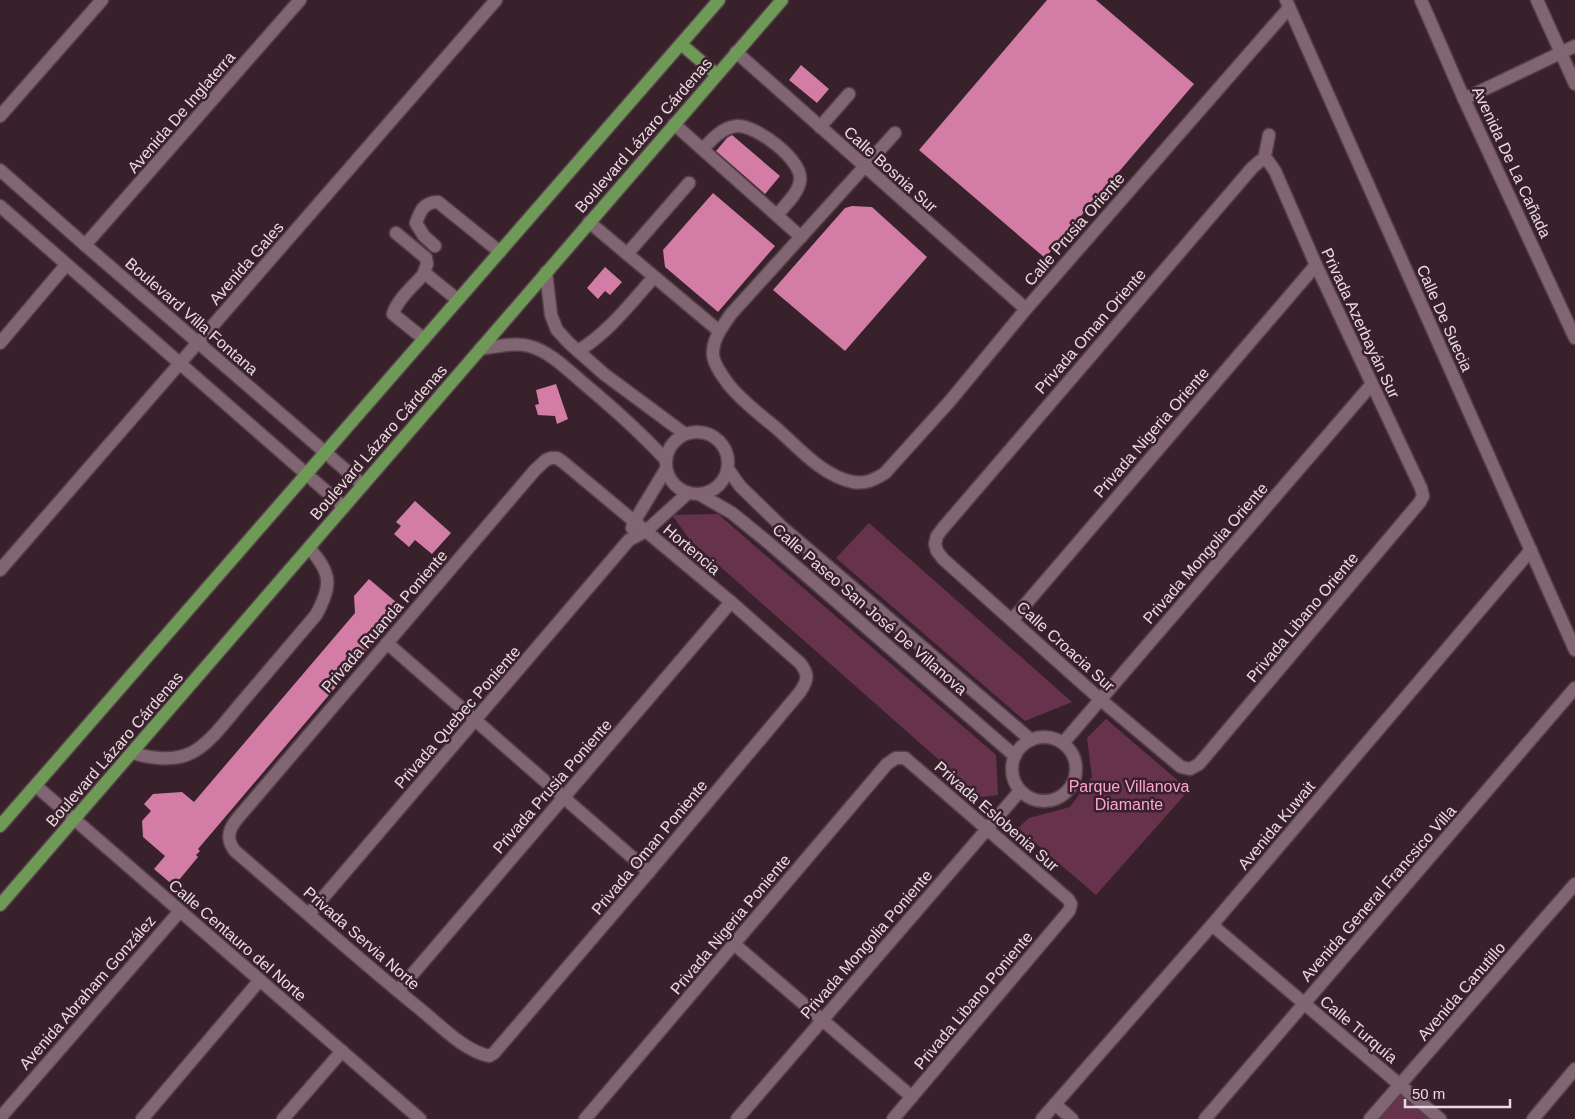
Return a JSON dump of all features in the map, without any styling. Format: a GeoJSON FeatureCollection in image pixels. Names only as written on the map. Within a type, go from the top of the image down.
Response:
{"type":"FeatureCollection","features":[{"type":"Feature","properties":{"kind":"main road","name":"Boulevard Lázaro Cárdenas"},"geometry":{"type":"LineString","coordinates":[[0,826],[719,0]]}},
{"type":"Feature","properties":{"kind":"main road","name":"Boulevard Lázaro Cárdenas"},"geometry":{"type":"LineString","coordinates":[[0,905],[716,74],[782,0]]}},
{"type":"Feature","properties":{"kind":"main road"},"geometry":{"type":"LineString","coordinates":[[681,44],[716,74]]}},
{"type":"Feature","properties":{"kind":"street"},"geometry":{"type":"LineString","coordinates":[[0,116],[102,0]]}},
{"type":"Feature","properties":{"kind":"street","name":"Avenida De Inglaterra"},"geometry":{"type":"LineString","coordinates":[[85,245],[300,0]]}},
{"type":"Feature","properties":{"kind":"street","name":"Avenida Gales"},"geometry":{"type":"LineString","coordinates":[[0,570],[496,0]]}},
{"type":"Feature","properties":{"kind":"street","name":"Avenida De La Cañada"},"geometry":{"type":"LineString","coordinates":[[1421,0],[1464,99],[1575,338]]}},
{"type":"Feature","properties":{"kind":"street"},"geometry":{"type":"LineString","coordinates":[[1537,0],[1575,84]]}},
{"type":"Feature","properties":{"kind":"street","name":"Calle Prusia Oriente"},"geometry":{"type":"LineString","coordinates":[[719,331],[714,343],[713,356],[729,386],[819,465],[840,478],[851,482],[863,483],[873,481],[885,473],[950,401],[1026,309],[1287,4]]}},
{"type":"Feature","properties":{"kind":"street","name":"Calle De Suecia"},"geometry":{"type":"LineString","coordinates":[[1287,4],[1575,650]]}},
{"type":"Feature","properties":{"kind":"street"},"geometry":{"type":"LineString","coordinates":[[1464,99],[1575,46]]}},
{"type":"Feature","properties":{"kind":"street","name":"Calle Bosnia Sur"},"geometry":{"type":"LineString","coordinates":[[736,52],[1026,309]]}},
{"type":"Feature","properties":{"kind":"street"},"geometry":{"type":"LineString","coordinates":[[820,127],[849,94]]}},
{"type":"Feature","properties":{"kind":"street"},"geometry":{"type":"LineString","coordinates":[[674,124],[801,237]]}},
{"type":"Feature","properties":{"kind":"street"},"geometry":{"type":"LineString","coordinates":[[703,149],[719,133],[727,128],[744,126],[756,130],[784,152],[800,170],[800,180],[791,198],[777,215]]}},
{"type":"Feature","properties":{"kind":"street"},"geometry":{"type":"LineString","coordinates":[[589,222],[719,331],[731,314],[895,132]]}},
{"type":"Feature","properties":{"kind":"street"},"geometry":{"type":"LineString","coordinates":[[1264,160],[1269,134]]}},
{"type":"Feature","properties":{"kind":"street","name":"Privada Azerbayán Sur"},"geometry":{"type":"LineString","coordinates":[[1264,160],[1268,161],[1275,170],[1316,264],[1420,488]]}},
{"type":"Feature","properties":{"kind":"street","name":"Privada Oman Oriente"},"geometry":{"type":"LineString","coordinates":[[943,528],[1252,168],[1264,160]]}},
{"type":"Feature","properties":{"kind":"street","name":"Boulevard Villa Fontana"},"geometry":{"type":"LineString","coordinates":[[0,170],[363,485]]}},
{"type":"Feature","properties":{"kind":"street"},"geometry":{"type":"LineString","coordinates":[[627,254],[689,183]]}},
{"type":"Feature","properties":{"kind":"street"},"geometry":{"type":"LineString","coordinates":[[434,246],[424,236],[416,223],[420,210],[430,202],[438,202],[500,252]]}},
{"type":"Feature","properties":{"kind":"street"},"geometry":{"type":"LineString","coordinates":[[0,206],[344,507]]}},
{"type":"Feature","properties":{"kind":"street"},"geometry":{"type":"LineString","coordinates":[[396,234],[426,258],[427,264],[423,275],[396,306],[392,314],[424,339]]}},
{"type":"Feature","properties":{"kind":"street","name":"Privada Nigeria Oriente"},"geometry":{"type":"LineString","coordinates":[[1012,620],[1316,264]]}},
{"type":"Feature","properties":{"kind":"street"},"geometry":{"type":"LineString","coordinates":[[0,343],[66,265]]}},
{"type":"Feature","properties":{"kind":"street"},"geometry":{"type":"LineString","coordinates":[[546,272],[551,315],[557,330],[578,351],[625,390],[684,434]]}},
{"type":"Feature","properties":{"kind":"street"},"geometry":{"type":"LineString","coordinates":[[423,275],[427,275],[458,300]]}},
{"type":"Feature","properties":{"kind":"street"},"geometry":{"type":"LineString","coordinates":[[578,351],[601,335],[654,277]]}},
{"type":"Feature","properties":{"kind":"street"},"geometry":{"type":"LineString","coordinates":[[480,349],[513,345],[527,346],[540,350],[564,366],[618,412],[666,465]]}},
{"type":"Feature","properties":{"kind":"street","name":"Privada Mongolia Oriente"},"geometry":{"type":"LineString","coordinates":[[1063,744],[1372,384]]}},
{"type":"Feature","properties":{"kind":"street"},"geometry":{"type":"LineString","coordinates":[[705,432],[717,439],[725,449],[728,469],[723,480],[715,488],[694,494],[676,486],[669,478],[666,465],[671,444],[684,434],[705,432]]}},
{"type":"Feature","properties":{"kind":"street","name":"Privada Ruanda Poniente"},"geometry":{"type":"LineString","coordinates":[[237,819],[541,464],[551,458],[557,458],[563,462]]}},
{"type":"Feature","properties":{"kind":"street","name":"Hortencia"},"geometry":{"type":"LineString","coordinates":[[563,462],[731,602],[800,663]]}},
{"type":"Feature","properties":{"kind":"street","name":"Privada Quebec Poniente"},"geometry":{"type":"LineString","coordinates":[[629,540],[634,522],[666,465]]}},
{"type":"Feature","properties":{"kind":"street","name":"Calle Paseo San José De Villanova"},"geometry":{"type":"LineString","coordinates":[[728,469],[752,499],[862,597],[1031,740]]}},
{"type":"Feature","properties":{"kind":"street","name":"Privada Libano Oriente"},"geometry":{"type":"LineString","coordinates":[[1198,764],[1420,502],[1423,496],[1420,488]]}},
{"type":"Feature","properties":{"kind":"street","name":"Privada Quebec Poniente"},"geometry":{"type":"LineString","coordinates":[[309,914],[629,540],[646,531],[694,494]]}},
{"type":"Feature","properties":{"kind":"street","name":"Calle Paseo San José De Villanova"},"geometry":{"type":"LineString","coordinates":[[694,494],[732,513],[850,612],[1015,756]]}},
{"type":"Feature","properties":{"kind":"street","name":"Calle Croacia Sur"},"geometry":{"type":"LineString","coordinates":[[943,528],[937,536],[935,544],[937,551],[961,576],[1101,700],[1181,767],[1190,769],[1198,764]]}},
{"type":"Feature","properties":{"kind":"street"},"geometry":{"type":"LineString","coordinates":[[132,753],[148,757],[175,758],[193,752],[212,736],[236,709],[316,615],[324,600],[328,589],[327,578],[322,566],[308,548]]}},
{"type":"Feature","properties":{"kind":"street","name":"Avenida Kuwait"},"geometry":{"type":"LineString","coordinates":[[1042,1119],[1212,925],[1531,550]]}},
{"type":"Feature","properties":{"kind":"street"},"geometry":{"type":"LineString","coordinates":[[850,612],[862,597]]}},
{"type":"Feature","properties":{"kind":"street","name":"Privada Prusia Poniente"},"geometry":{"type":"LineString","coordinates":[[398,991],[731,602]]}},
{"type":"Feature","properties":{"kind":"street"},"geometry":{"type":"LineString","coordinates":[[386,643],[649,872]]}},
{"type":"Feature","properties":{"kind":"street","name":"Privada Oman Poniente"},"geometry":{"type":"LineString","coordinates":[[500,1046],[800,692],[806,683],[806,670],[800,663]]}},
{"type":"Feature","properties":{"kind":"street","name":"Avenida General Francsico Villa"},"geometry":{"type":"LineString","coordinates":[[1205,1119],[1575,688]]}},
{"type":"Feature","properties":{"kind":"street"},"geometry":{"type":"LineString","coordinates":[[1045,737],[1052,738],[1063,744],[1070,750],[1076,765],[1076,773],[1070,788],[1064,794],[1049,801],[1033,800],[1020,790],[1012,774],[1015,756],[1019,749],[1031,740],[1045,737]]}},
{"type":"Feature","properties":{"kind":"street","name":"Privada Nigeria Poniente"},"geometry":{"type":"LineString","coordinates":[[585,1119],[887,764],[896,758],[904,758]]}},
{"type":"Feature","properties":{"kind":"street","name":"Privada Eslobenia Sur"},"geometry":{"type":"LineString","coordinates":[[904,758],[1068,898]]}},
{"type":"Feature","properties":{"kind":"street","name":"Calle Centauro del Norte"},"geometry":{"type":"LineString","coordinates":[[36,786],[420,1119]]}},
{"type":"Feature","properties":{"kind":"street","name":"Privada Mongolia Poniente"},"geometry":{"type":"LineString","coordinates":[[737,1119],[1020,790]]}},
{"type":"Feature","properties":{"kind":"street","name":"Privada Servia Norte"},"geometry":{"type":"LineString","coordinates":[[237,819],[229,832],[230,844],[235,851],[398,991],[456,1038],[479,1054],[489,1056],[494,1054],[500,1046]]}},
{"type":"Feature","properties":{"kind":"street","name":"Avenida Canutillo"},"geometry":{"type":"LineString","coordinates":[[1370,1119],[1575,884]]}},
{"type":"Feature","properties":{"kind":"street","name":"Privada Libano Poniente"},"geometry":{"type":"LineString","coordinates":[[893,1119],[1070,911],[1068,898]]}},
{"type":"Feature","properties":{"kind":"street","name":"Avenida Abraham González"},"geometry":{"type":"LineString","coordinates":[[0,1118],[180,911]]}},
{"type":"Feature","properties":{"kind":"street","name":"Calle Turquía"},"geometry":{"type":"LineString","coordinates":[[1212,925],[1440,1119]]}},
{"type":"Feature","properties":{"kind":"street"},"geometry":{"type":"LineString","coordinates":[[734,944],[912,1097]]}},
{"type":"Feature","properties":{"kind":"street"},"geometry":{"type":"LineString","coordinates":[[142,1119],[260,980]]}},
{"type":"Feature","properties":{"kind":"street"},"geometry":{"type":"LineString","coordinates":[[283,1119],[342,1051]]}},
{"type":"Feature","properties":{"kind":"street"},"geometry":{"type":"LineString","coordinates":[[1533,1119],[1575,1069]]}},
{"type":"Feature","properties":{"kind":"street"},"geometry":{"type":"LineString","coordinates":[[1054,1104],[1072,1119]]}},
{"type":"Feature","properties":{"kind":"green space"},"geometry":{"type":"Polygon","coordinates":[[[718,514],[996,755],[998,795],[981,797],[690,540],[672,515],[718,514]]]}},
{"type":"Feature","properties":{"kind":"green space"},"geometry":{"type":"Polygon","coordinates":[[[869,523],[1072,702],[1025,721],[836,558],[869,523]]]}},
{"type":"Feature","properties":{"kind":"green space","name":"Parque Villanova Diamante"},"geometry":{"type":"Polygon","coordinates":[[[1106,719],[1189,790],[1096,895],[1018,828],[1029,818],[1070,807],[1092,777],[1087,738],[1106,719]]]}},
{"type":"Feature","properties":{"kind":"green space"},"geometry":{"type":"Polygon","coordinates":[[[1402,1087],[1439,1119],[1374,1119],[1402,1087]]]}},
{"type":"Feature","properties":{"kind":"building"},"geometry":{"type":"Polygon","coordinates":[[[1047,0],[1096,0],[1194,84],[1045,258],[919,150],[1047,0]]]}},
{"type":"Feature","properties":{"kind":"building"},"geometry":{"type":"Polygon","coordinates":[[[801,65],[829,89],[817,103],[789,80],[801,65]]]}},
{"type":"Feature","properties":{"kind":"building"},"geometry":{"type":"Polygon","coordinates":[[[732,135],[780,176],[765,194],[716,151],[732,135]]]}},
{"type":"Feature","properties":{"kind":"building"},"geometry":{"type":"Polygon","coordinates":[[[713,193],[775,246],[718,312],[665,267],[663,250],[713,193]]]}},
{"type":"Feature","properties":{"kind":"building"},"geometry":{"type":"Polygon","coordinates":[[[852,206],[872,207],[927,257],[845,351],[773,290],[845,208],[852,206]]]}},
{"type":"Feature","properties":{"kind":"building"},"geometry":{"type":"Polygon","coordinates":[[[605,267],[622,282],[610,295],[605,291],[598,299],[587,288],[605,267]]]}},
{"type":"Feature","properties":{"kind":"building"},"geometry":{"type":"Polygon","coordinates":[[[556,384],[568,419],[557,424],[555,416],[538,415],[535,405],[539,404],[536,390],[556,384]]]}},
{"type":"Feature","properties":{"kind":"building"},"geometry":{"type":"Polygon","coordinates":[[[415,501],[451,533],[432,554],[415,540],[409,547],[394,534],[401,526],[396,522],[415,501]]]}},
{"type":"Feature","properties":{"kind":"building"},"geometry":{"type":"Polygon","coordinates":[[[369,579],[403,608],[198,849],[200,851],[196,855],[198,857],[174,886],[154,869],[165,856],[143,837],[142,821],[151,811],[144,804],[153,794],[182,792],[194,802],[355,613],[354,596],[369,579]]]}}]}
